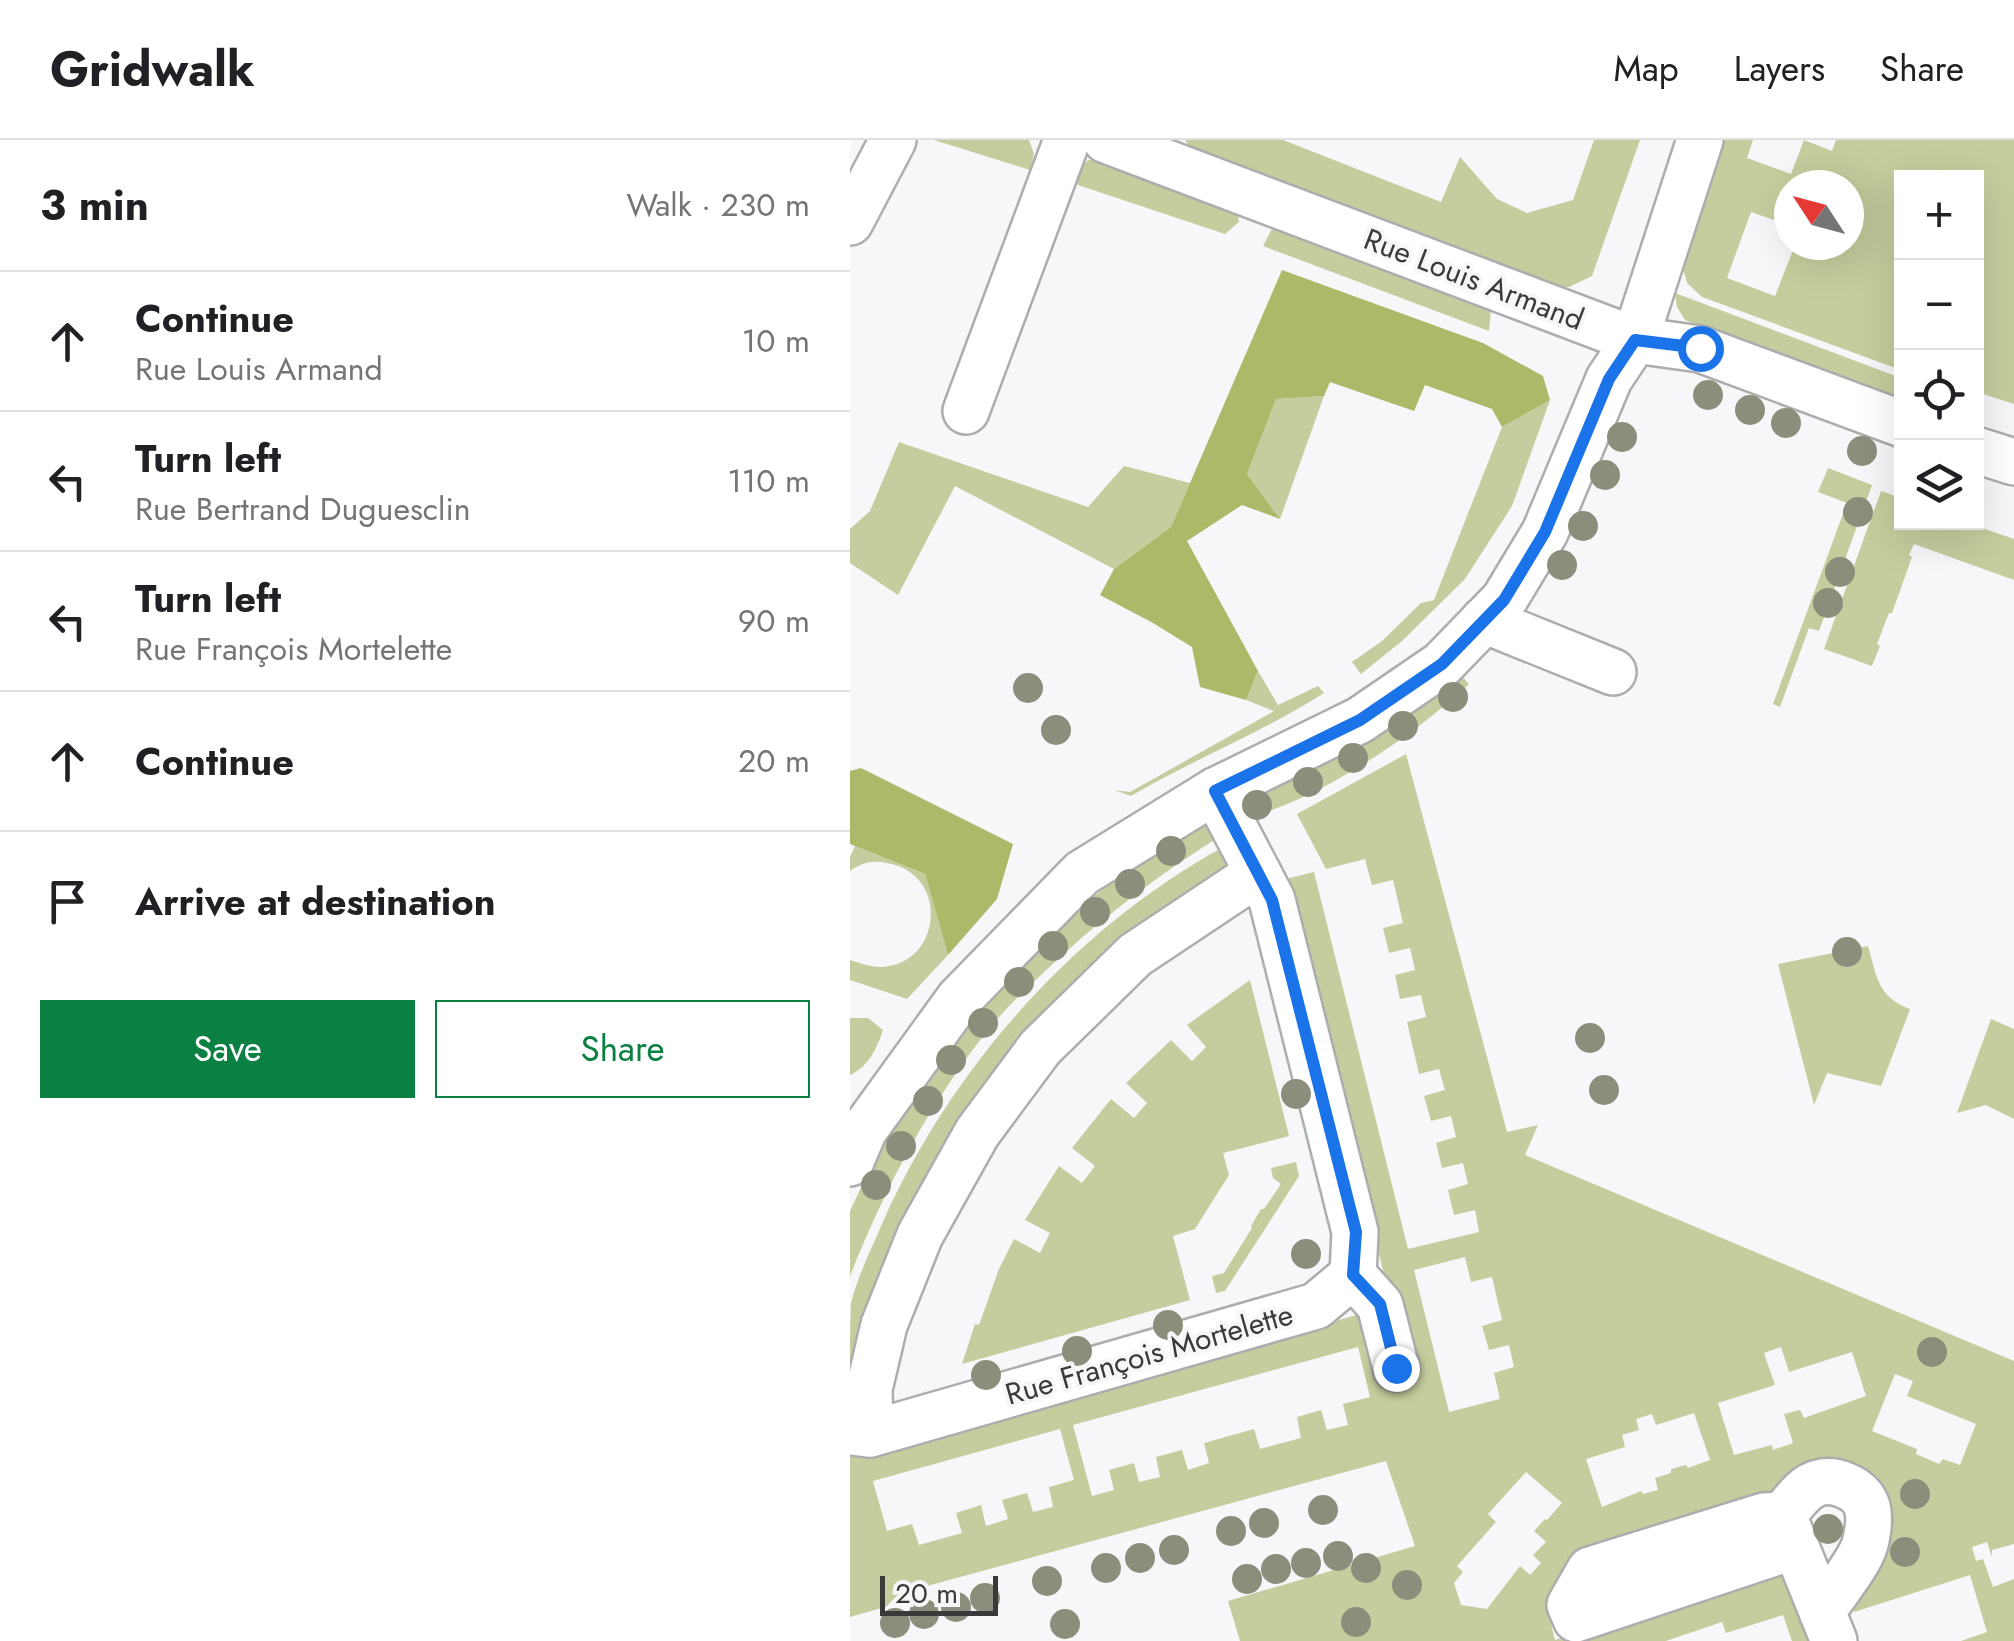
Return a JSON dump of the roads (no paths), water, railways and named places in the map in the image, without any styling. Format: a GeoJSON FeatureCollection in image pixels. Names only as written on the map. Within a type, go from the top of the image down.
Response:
{"type":"FeatureCollection","features":[{"type":"Feature","properties":{"kind":"street"},"geometry":{"type":"LineString","coordinates":[[850,222],[893,140]]}},
{"type":"Feature","properties":{"kind":"street"},"geometry":{"type":"LineString","coordinates":[[966,411],[1066,140]]}},
{"type":"Feature","properties":{"kind":"street","name":"Rue Louis Armand"},"geometry":{"type":"LineString","coordinates":[[1106,140],[1635,340],[1700,348],[1894,421]]}},
{"type":"Feature","properties":{"kind":"street"},"geometry":{"type":"LineString","coordinates":[[855,1139],[959,999],[1082,873],[1215,791],[1360,720],[1442,664],[1504,600],[1545,532],[1609,379],[1635,340],[1700,140]]}},
{"type":"Feature","properties":{"kind":"street"},"geometry":{"type":"LineString","coordinates":[[1984,453],[2014,462]]}},
{"type":"Feature","properties":{"kind":"street"},"geometry":{"type":"LineString","coordinates":[[1484,620],[1613,672]]}},
{"type":"Feature","properties":{"kind":"street"},"geometry":{"type":"LineString","coordinates":[[1215,791],[1272,900],[1356,1232],[1353,1275],[1380,1304],[1396,1368]]}},
{"type":"Feature","properties":{"kind":"street"},"geometry":{"type":"LineString","coordinates":[[860,1433],[884,1324],[920,1235],[977,1133],[1040,1048],[1135,955],[1258,873]]}},
{"type":"Feature","properties":{"kind":"street","name":"Rue François Mortelette"},"geometry":{"type":"LineString","coordinates":[[860,1433],[1316,1306],[1353,1275]]}},
{"type":"Feature","properties":{"kind":"street"},"geometry":{"type":"LineString","coordinates":[[1819,1482],[1839,1482],[1865,1502],[1869,1522],[1864,1548],[1828,1626],[1789,1531],[1804,1490],[1819,1482]]}}]}
